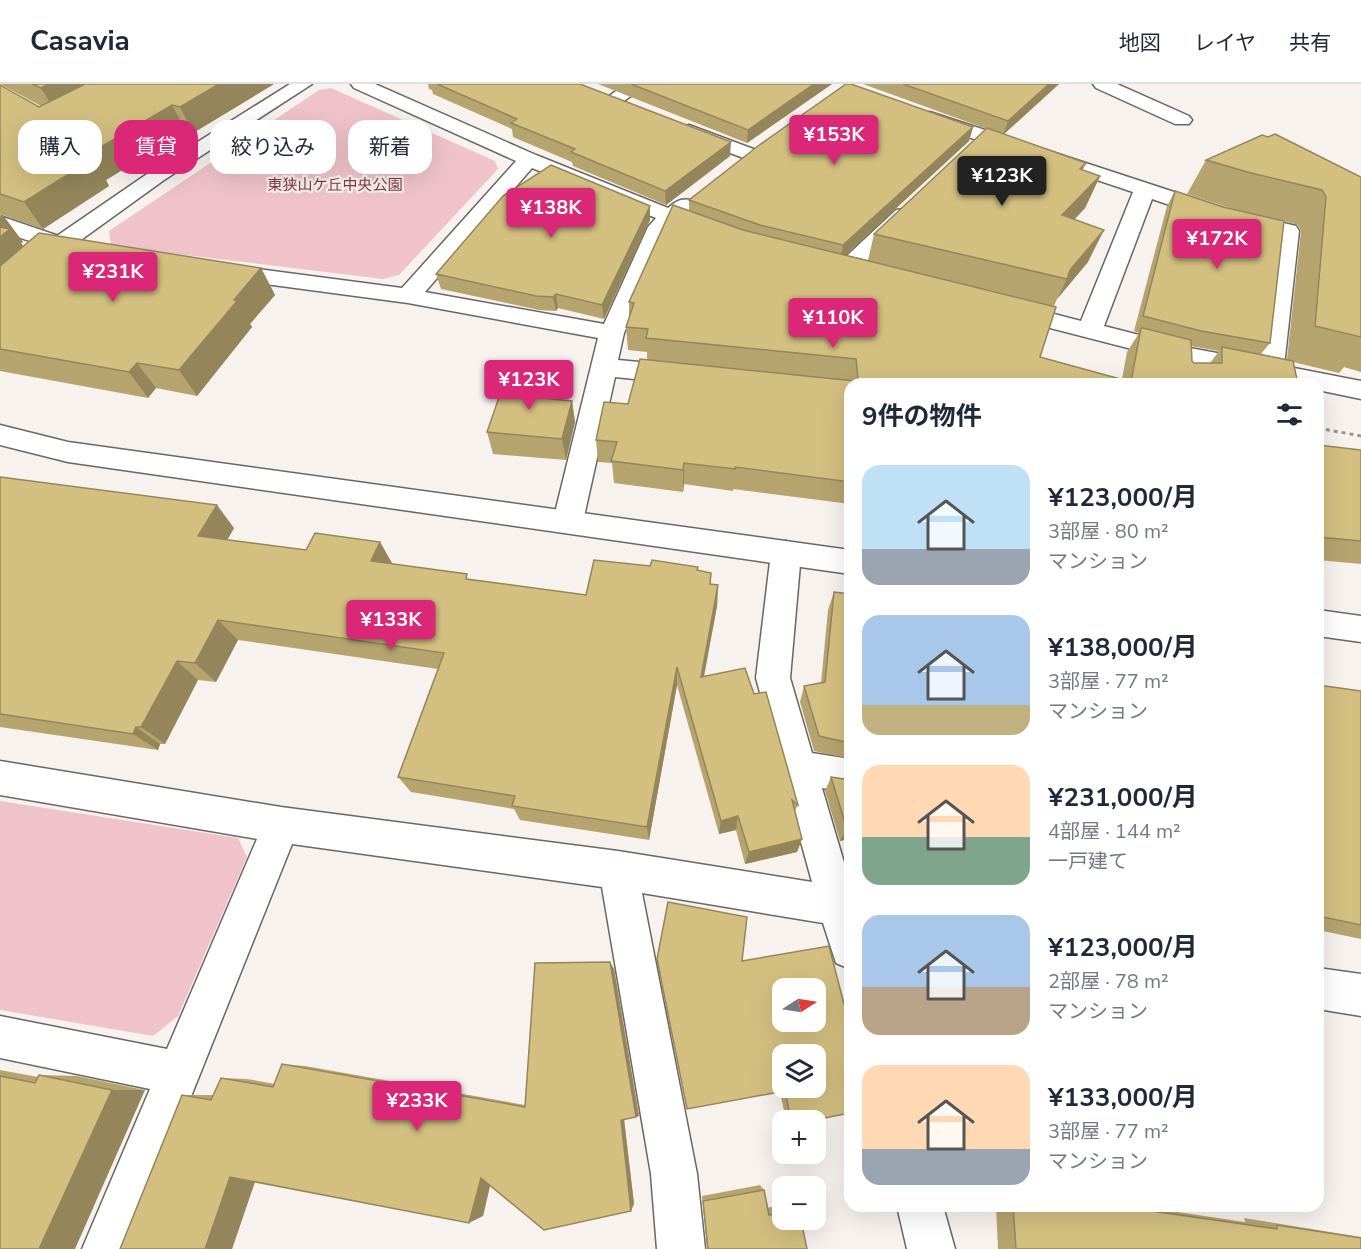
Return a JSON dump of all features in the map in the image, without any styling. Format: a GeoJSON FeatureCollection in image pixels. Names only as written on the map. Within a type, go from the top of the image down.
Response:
{"type":"FeatureCollection","features":[{"type":"Feature","properties":{"kind":"street"},"geometry":{"type":"LineString","coordinates":[[0,297],[59,245],[157,176],[303,84]]}},
{"type":"Feature","properties":{"kind":"street"},"geometry":{"type":"LineString","coordinates":[[360,84],[529,159],[668,217],[729,239]]}},
{"type":"Feature","properties":{"kind":"street"},"geometry":{"type":"LineString","coordinates":[[611,101],[639,84]]}},
{"type":"Feature","properties":{"kind":"street"},"geometry":{"type":"LineString","coordinates":[[1102,84],[1182,120]]}},
{"type":"Feature","properties":{"kind":"street"},"geometry":{"type":"LineString","coordinates":[[1129,96],[1146,84]]}},
{"type":"Feature","properties":{"kind":"street"},"geometry":{"type":"LineString","coordinates":[[590,92],[632,109]]}},
{"type":"Feature","properties":{"kind":"street"},"geometry":{"type":"LineString","coordinates":[[909,111],[1222,215],[1288,231],[1271,371]]}},
{"type":"Feature","properties":{"kind":"street"},"geometry":{"type":"LineString","coordinates":[[675,125],[749,154]]}},
{"type":"Feature","properties":{"kind":"street"},"geometry":{"type":"LineString","coordinates":[[970,154],[986,138]]}},
{"type":"Feature","properties":{"kind":"street"},"geometry":{"type":"LineString","coordinates":[[731,168],[768,140]]}},
{"type":"Feature","properties":{"kind":"street"},"geometry":{"type":"LineString","coordinates":[[408,296],[529,159]]}},
{"type":"Feature","properties":{"kind":"street"},"geometry":{"type":"LineString","coordinates":[[1090,330],[1145,189]]}},
{"type":"Feature","properties":{"kind":"street"},"geometry":{"type":"LineString","coordinates":[[568,521],[612,333],[659,228],[668,217],[695,196]]}},
{"type":"Feature","properties":{"kind":"street"},"geometry":{"type":"LineString","coordinates":[[844,270],[919,200]]}},
{"type":"Feature","properties":{"kind":"street"},"geometry":{"type":"LineString","coordinates":[[0,223],[59,245],[98,255]]}},
{"type":"Feature","properties":{"kind":"street"},"geometry":{"type":"LineString","coordinates":[[201,268],[408,296],[612,333]]}},
{"type":"Feature","properties":{"kind":"street"},"geometry":{"type":"LineString","coordinates":[[989,306],[1190,356],[1304,378]]}},
{"type":"Feature","properties":{"kind":"street"},"geometry":{"type":"LineString","coordinates":[[1190,356],[1191,378]]}},
{"type":"Feature","properties":{"kind":"street"},"geometry":{"type":"LineString","coordinates":[[603,367],[709,378]]}},
{"type":"Feature","properties":{"kind":"street"},"geometry":{"type":"LineString","coordinates":[[1324,382],[1361,390]]}},
{"type":"Feature","properties":{"kind":"street"},"geometry":{"type":"LineString","coordinates":[[0,435],[68,452],[844,561]]}},
{"type":"Feature","properties":{"kind":"street"},"geometry":{"type":"LineString","coordinates":[[786,553],[773,678],[799,767],[844,904]]}},
{"type":"Feature","properties":{"kind":"street"},"geometry":{"type":"LineString","coordinates":[[1324,624],[1361,629]]}},
{"type":"Feature","properties":{"kind":"street"},"geometry":{"type":"LineString","coordinates":[[799,767],[844,775]]}},
{"type":"Feature","properties":{"kind":"street"},"geometry":{"type":"LineString","coordinates":[[0,778],[280,825],[618,870],[844,907]]}},
{"type":"Feature","properties":{"kind":"street"},"geometry":{"type":"LineString","coordinates":[[106,1249],[280,825]]}},
{"type":"Feature","properties":{"kind":"street"},"geometry":{"type":"LineString","coordinates":[[618,870],[674,1174],[681,1249]]}},
{"type":"Feature","properties":{"kind":"street"},"geometry":{"type":"LineString","coordinates":[[1324,989],[1361,995]]}},
{"type":"Feature","properties":{"kind":"street"},"geometry":{"type":"LineString","coordinates":[[0,1037],[179,1073]]}},
{"type":"Feature","properties":{"kind":"street"},"geometry":{"type":"LineString","coordinates":[[922,1212],[931,1249]]}},
{"type":"Feature","properties":{"kind":"path"},"geometry":{"type":"LineString","coordinates":[[1324,429],[1361,436]]}},
{"type":"Feature","properties":{"kind":"green space","name":"東狭山ケ丘中央公園"},"geometry":{"type":"Polygon","coordinates":[[[331,88],[403,120],[348,120],[348,174],[432,174],[432,133],[495,161],[498,169],[399,275],[383,279],[111,246],[109,231],[194,174],[198,174],[198,171],[210,163],[210,174],[336,174],[336,120],[274,120],[319,90],[331,88]]]}},
{"type":"Feature","properties":{"kind":"green space"},"geometry":{"type":"Polygon","coordinates":[[[0,801],[238,838],[247,857],[178,1016],[153,1036],[0,1010],[0,801]]]}},
{"type":"Feature","properties":{"kind":"building"},"geometry":{"type":"Polygon","coordinates":[[[32,84],[49,84],[41,88],[32,84]]]}},
{"type":"Feature","properties":{"kind":"building"},"geometry":{"type":"Polygon","coordinates":[[[85,84],[219,84],[180,107],[172,105],[147,120],[114,120],[114,139],[102,146],[102,120],[18,120],[18,174],[69,174],[24,202],[0,194],[0,85],[39,107],[85,84]]]}},
{"type":"Feature","properties":{"kind":"building"},"geometry":{"type":"Polygon","coordinates":[[[437,84],[580,84],[731,142],[665,191],[571,152],[575,149],[511,123],[517,119],[437,84]]]}},
{"type":"Feature","properties":{"kind":"building"},"geometry":{"type":"Polygon","coordinates":[[[631,84],[814,84],[748,130],[631,84]]]}},
{"type":"Feature","properties":{"kind":"building"},"geometry":{"type":"Polygon","coordinates":[[[846,84],[973,127],[843,245],[760,225],[689,200],[758,146],[846,84]]]}},
{"type":"Feature","properties":{"kind":"building"},"geometry":{"type":"Polygon","coordinates":[[[903,84],[1049,84],[1008,121],[903,84]]]}},
{"type":"Feature","properties":{"kind":"building"},"geometry":{"type":"Polygon","coordinates":[[[987,128],[1086,163],[1080,169],[1100,176],[1062,215],[1104,230],[1070,270],[1067,279],[874,234],[987,128]]]}},
{"type":"Feature","properties":{"kind":"building"},"geometry":{"type":"Polygon","coordinates":[[[1275,134],[1361,177],[1361,337],[1315,326],[1326,197],[1322,190],[1206,160],[1262,135],[1268,137],[1275,134]]]}},
{"type":"Feature","properties":{"kind":"building"},"geometry":{"type":"Polygon","coordinates":[[[551,165],[650,206],[602,305],[556,294],[553,297],[536,296],[436,274],[503,196],[551,165]]]}},
{"type":"Feature","properties":{"kind":"building"},"geometry":{"type":"Polygon","coordinates":[[[1175,191],[1223,207],[1284,221],[1270,343],[1201,331],[1143,316],[1175,191]]]}},
{"type":"Feature","properties":{"kind":"building"},"geometry":{"type":"Polygon","coordinates":[[[673,205],[743,230],[1056,307],[1040,357],[1116,378],[858,378],[856,359],[646,338],[648,329],[626,327],[634,303],[629,302],[673,205]]]}},
{"type":"Feature","properties":{"kind":"building"},"geometry":{"type":"Polygon","coordinates":[[[0,227],[10,229],[0,237],[0,227]]]}},
{"type":"Feature","properties":{"kind":"building"},"geometry":{"type":"Polygon","coordinates":[[[39,233],[261,268],[234,300],[237,301],[179,370],[137,363],[129,372],[0,349],[0,266],[39,233]]]}},
{"type":"Feature","properties":{"kind":"building"},"geometry":{"type":"Polygon","coordinates":[[[1141,328],[1191,340],[1194,363],[1222,363],[1222,347],[1293,361],[1297,378],[1132,378],[1141,328]]]}},
{"type":"Feature","properties":{"kind":"building"},"geometry":{"type":"Polygon","coordinates":[[[640,359],[844,380],[844,481],[735,467],[735,469],[684,463],[683,470],[611,461],[617,442],[596,440],[604,402],[628,404],[640,359]]]}},
{"type":"Feature","properties":{"kind":"building"},"geometry":{"type":"Polygon","coordinates":[[[506,377],[548,384],[544,398],[572,401],[562,439],[487,432],[506,377]]]}},
{"type":"Feature","properties":{"kind":"building"},"geometry":{"type":"Polygon","coordinates":[[[1324,446],[1361,450],[1361,541],[1324,538],[1324,446]]]}},
{"type":"Feature","properties":{"kind":"building"},"geometry":{"type":"Polygon","coordinates":[[[0,477],[217,505],[198,536],[306,550],[315,533],[380,542],[371,561],[467,574],[466,579],[586,595],[594,560],[650,566],[652,560],[698,567],[697,570],[711,573],[710,584],[718,585],[701,677],[745,668],[754,694],[766,692],[798,805],[792,800],[802,839],[749,852],[738,816],[721,821],[677,667],[647,827],[512,806],[515,796],[398,777],[444,653],[218,620],[195,663],[177,661],[141,727],[136,727],[133,734],[0,714],[0,477]]]}},
{"type":"Feature","properties":{"kind":"building"},"geometry":{"type":"Polygon","coordinates":[[[834,592],[844,593],[844,742],[819,736],[804,686],[825,682],[834,592]]]}},
{"type":"Feature","properties":{"kind":"building"},"geometry":{"type":"Polygon","coordinates":[[[1324,686],[1361,691],[1361,925],[1324,917],[1324,686]]]}},
{"type":"Feature","properties":{"kind":"building"},"geometry":{"type":"Polygon","coordinates":[[[831,777],[844,779],[844,819],[831,777]]]}},
{"type":"Feature","properties":{"kind":"building"},"geometry":{"type":"Polygon","coordinates":[[[668,902],[747,917],[742,961],[829,946],[844,1004],[844,1114],[826,1118],[826,1110],[789,1110],[786,1098],[826,1098],[826,1044],[772,1044],[772,1093],[687,1109],[657,959],[668,902]]]}},
{"type":"Feature","properties":{"kind":"building"},"geometry":{"type":"Polygon","coordinates":[[[610,962],[636,1117],[621,1120],[631,1211],[544,1230],[481,1178],[469,1223],[230,1177],[205,1249],[120,1249],[182,1095],[211,1100],[221,1078],[273,1087],[282,1064],[525,1107],[535,963],[610,962]]]}},
{"type":"Feature","properties":{"kind":"building"},"geometry":{"type":"Polygon","coordinates":[[[39,1075],[112,1090],[39,1249],[0,1249],[0,1076],[35,1083],[39,1075]]]}},
{"type":"Feature","properties":{"kind":"building"},"geometry":{"type":"Polygon","coordinates":[[[764,1190],[769,1215],[772,1214],[772,1230],[803,1230],[807,1249],[708,1249],[703,1201],[764,1190]]]}},
{"type":"Feature","properties":{"kind":"building"},"geometry":{"type":"Polygon","coordinates":[[[1013,1212],[1159,1212],[1277,1229],[1277,1225],[1361,1238],[1361,1249],[1016,1249],[1013,1212]]]}}]}
